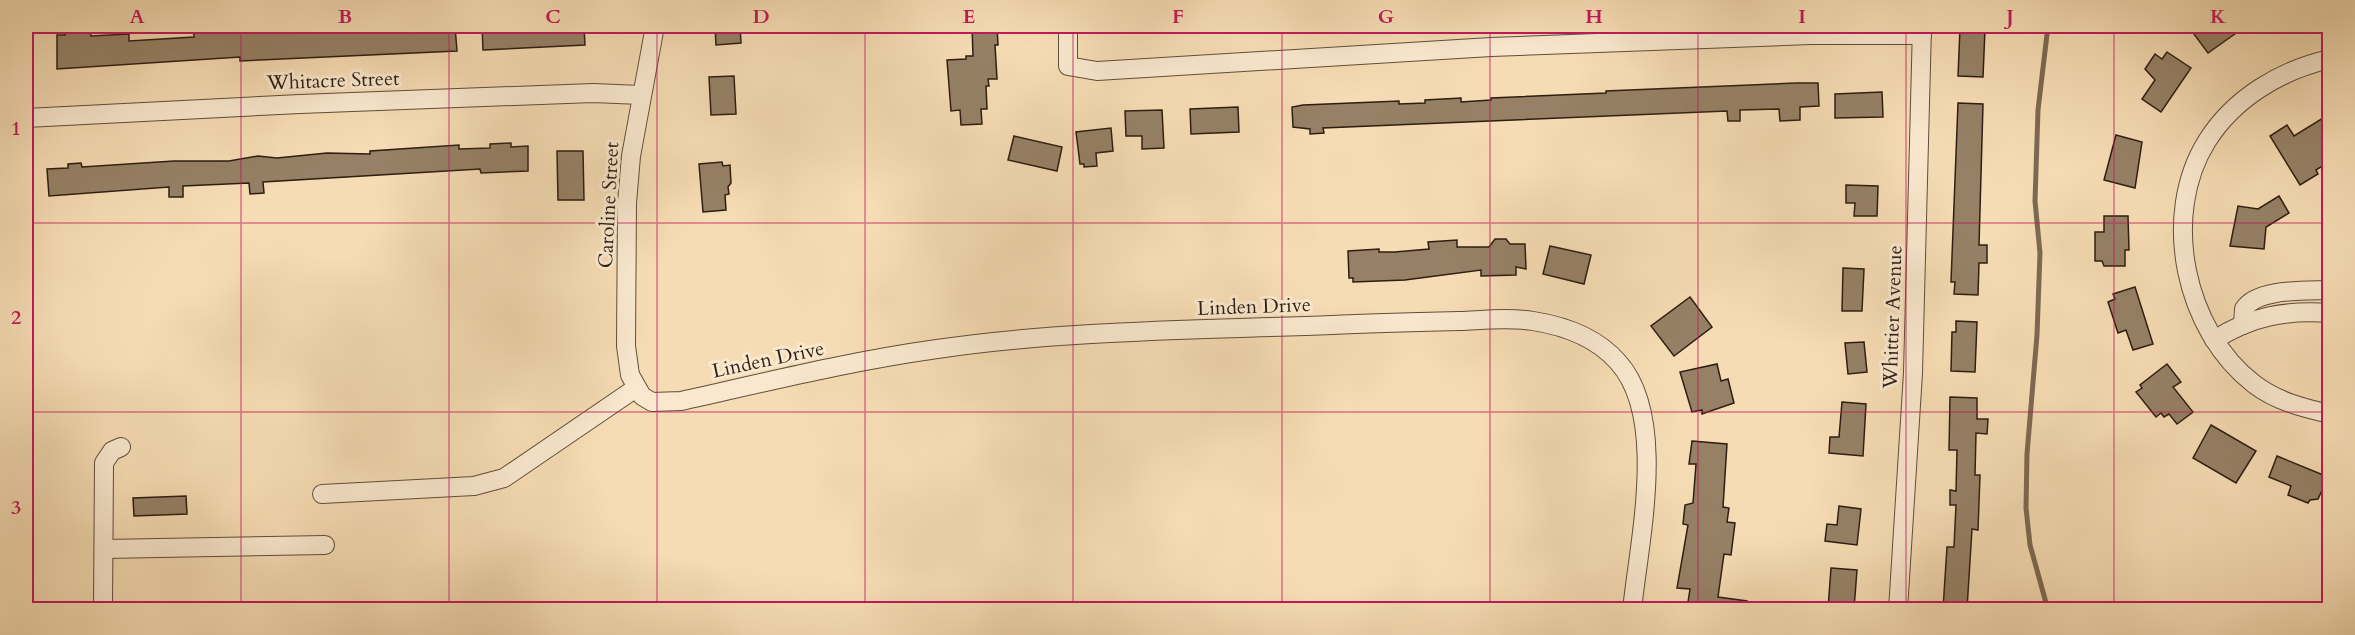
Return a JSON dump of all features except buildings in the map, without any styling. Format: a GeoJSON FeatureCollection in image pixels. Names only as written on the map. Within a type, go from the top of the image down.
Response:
{"type":"FeatureCollection","features":[{"type":"Feature","properties":{"kind":"street","name":"Caroline Street"},"geometry":{"type":"LineString","coordinates":[[636,388],[630,375],[626,346],[627,203],[631,156],[655,26]]}},
{"type":"Feature","properties":{"kind":"street"},"geometry":{"type":"LineString","coordinates":[[1068,26],[1068,66],[1097,71],[1491,47],[1922,30]]}},
{"type":"Feature","properties":{"kind":"street","name":"Whittier Avenue"},"geometry":{"type":"LineString","coordinates":[[1898,609],[1914,373],[1922,30]]}},
{"type":"Feature","properties":{"kind":"street"},"geometry":{"type":"LineString","coordinates":[[2330,59],[2293,70],[2267,83],[2247,98],[2208,139],[2199,156],[2185,212],[2184,247],[2195,301],[2214,340],[2236,368],[2255,385],[2292,404],[2330,414]]}},
{"type":"Feature","properties":{"kind":"street","name":"Whitacre Street"},"geometry":{"type":"LineString","coordinates":[[26,118],[300,104],[592,93],[641,95]]}},
{"type":"Feature","properties":{"kind":"street"},"geometry":{"type":"LineString","coordinates":[[2243,325],[2244,309],[2254,298],[2286,292],[2330,290]]}},
{"type":"Feature","properties":{"kind":"street"},"geometry":{"type":"LineString","coordinates":[[2214,340],[2243,325],[2287,312],[2330,313]]}},
{"type":"Feature","properties":{"kind":"street","name":"Linden Drive"},"geometry":{"type":"LineString","coordinates":[[636,388],[652,402],[665,403],[934,349],[994,342],[1177,331],[1503,320],[1555,325],[1584,335],[1609,353],[1632,379],[1640,399],[1647,452],[1632,609]]}},
{"type":"Feature","properties":{"kind":"street"},"geometry":{"type":"LineString","coordinates":[[322,494],[474,486],[504,478],[636,388]]}},
{"type":"Feature","properties":{"kind":"street"},"geometry":{"type":"LineString","coordinates":[[103,609],[104,463],[112,451],[122,447]]}},
{"type":"Feature","properties":{"kind":"street"},"geometry":{"type":"LineString","coordinates":[[104,549],[325,544]]}},
{"type":"Feature","properties":{"kind":"waterway"},"geometry":{"type":"LineString","coordinates":[[2048,26],[2038,110],[2035,201],[2040,253],[2037,335],[2027,454],[2026,508],[2030,545],[2048,610]]}}]}
